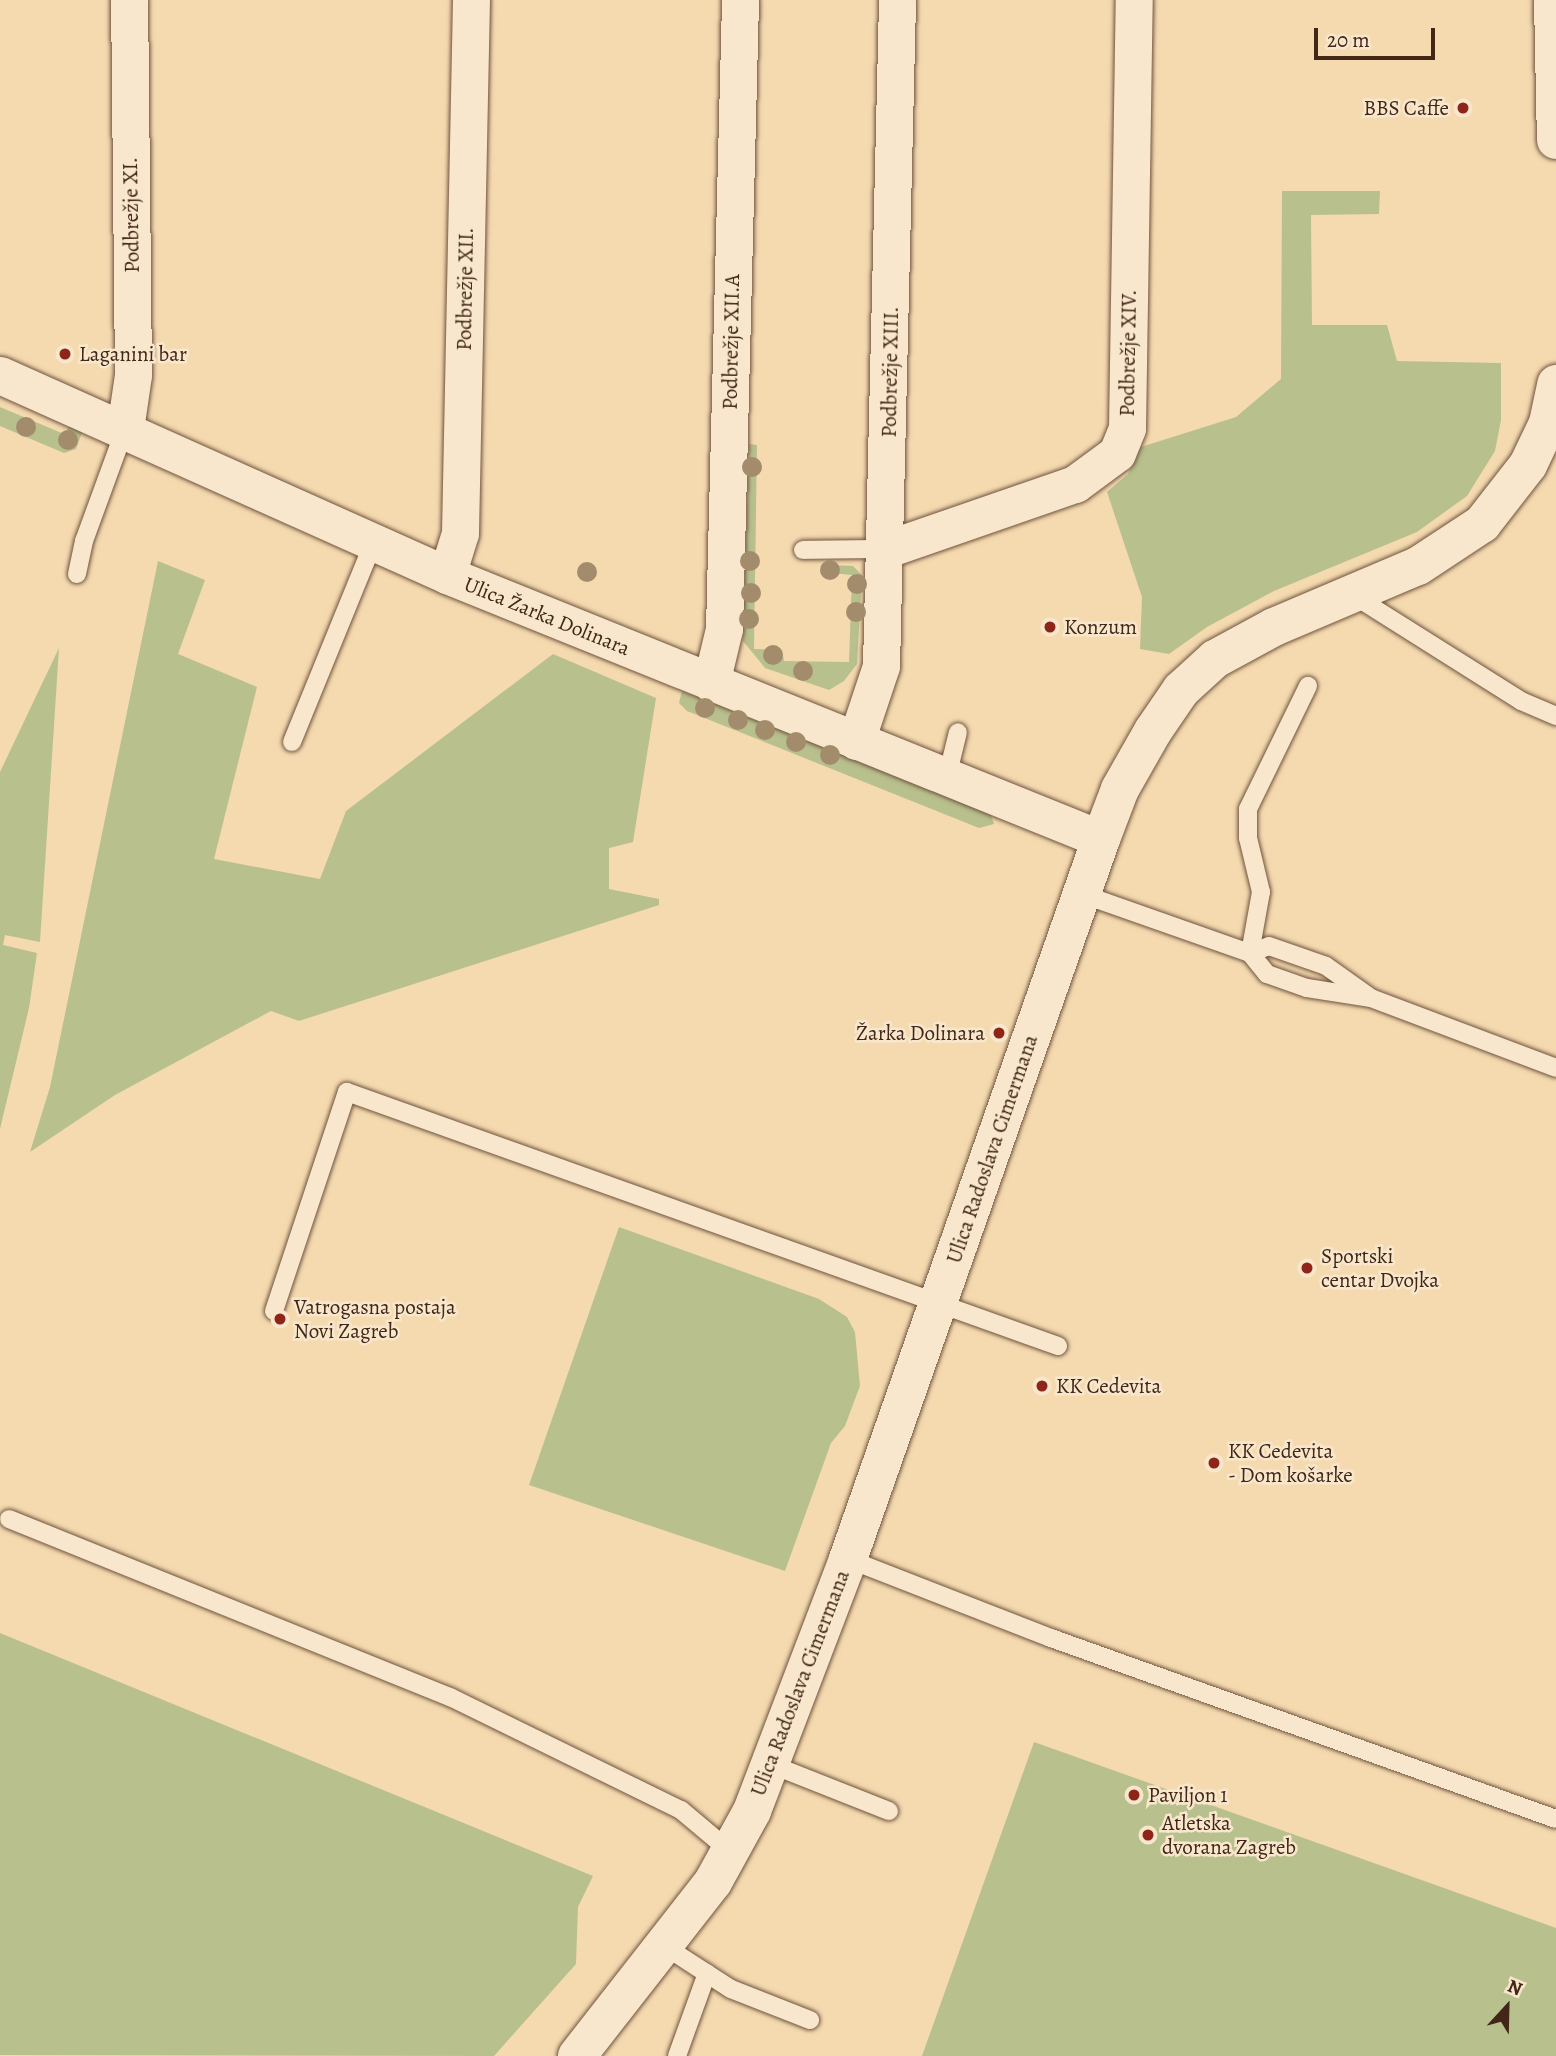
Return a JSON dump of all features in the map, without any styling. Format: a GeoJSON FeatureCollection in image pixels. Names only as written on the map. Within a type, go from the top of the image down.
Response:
{"type":"FeatureCollection","features":[{"type":"Feature","properties":{"kind":"street","name":"Podbrežje XI."},"geometry":{"type":"LineString","coordinates":[[125,429],[133,375],[129,0]]}},
{"type":"Feature","properties":{"kind":"street","name":"Podbrežje XII."},"geometry":{"type":"LineString","coordinates":[[447,575],[460,533],[471,0]]}},
{"type":"Feature","properties":{"kind":"street","name":"Podbrežje XII.A"},"geometry":{"type":"LineString","coordinates":[[711,683],[724,629],[740,0]]}},
{"type":"Feature","properties":{"kind":"street","name":"Podbrežje XIII."},"geometry":{"type":"LineString","coordinates":[[856,741],[881,666],[887,549],[897,0]]}},
{"type":"Feature","properties":{"kind":"street","name":"Podbrežje XIV."},"geometry":{"type":"LineString","coordinates":[[887,549],[1074,484],[1104,467],[1117,453],[1127,428],[1134,0]]}},
{"type":"Feature","properties":{"kind":"street"},"geometry":{"type":"LineString","coordinates":[[1553,0],[1556,140]]}},
{"type":"Feature","properties":{"kind":"street","name":"Ulica Žarka Dolinara"},"geometry":{"type":"LineString","coordinates":[[0,375],[125,429],[373,544],[1101,839]]}},
{"type":"Feature","properties":{"kind":"street","name":"Ulica Radoslava Cimermana"},"geometry":{"type":"LineString","coordinates":[[577,2056],[666,1947],[732,1853],[770,1764],[848,1559],[1120,789],[1181,690],[1215,659],[1274,627],[1353,595],[1452,548],[1497,509],[1528,465],[1548,422],[1556,384]]}},
{"type":"Feature","properties":{"kind":"lane"},"geometry":{"type":"LineString","coordinates":[[76,574],[84,541],[125,429]]}},
{"type":"Feature","properties":{"kind":"lane"},"geometry":{"type":"LineString","coordinates":[[292,742],[373,544]]}},
{"type":"Feature","properties":{"kind":"lane"},"geometry":{"type":"LineString","coordinates":[[803,550],[887,549]]}},
{"type":"Feature","properties":{"kind":"lane"},"geometry":{"type":"LineString","coordinates":[[1353,595],[1521,701],[1556,716]]}},
{"type":"Feature","properties":{"kind":"lane"},"geometry":{"type":"LineString","coordinates":[[1250,953],[1261,892],[1248,838],[1248,809],[1308,686]]}},
{"type":"Feature","properties":{"kind":"lane"},"geometry":{"type":"LineString","coordinates":[[947,777],[958,732]]}},
{"type":"Feature","properties":{"kind":"lane"},"geometry":{"type":"LineString","coordinates":[[1082,894],[1250,953],[1267,974],[1307,988],[1371,998],[1556,1068]]}},
{"type":"Feature","properties":{"kind":"lane"},"geometry":{"type":"LineString","coordinates":[[1250,953],[1269,946],[1325,966],[1371,998]]}},
{"type":"Feature","properties":{"kind":"lane"},"geometry":{"type":"LineString","coordinates":[[274,1311],[347,1092],[939,1301],[1058,1346]]}},
{"type":"Feature","properties":{"kind":"lane"},"geometry":{"type":"LineString","coordinates":[[9,1519],[450,1697],[681,1810],[732,1853]]}},
{"type":"Feature","properties":{"kind":"lane"},"geometry":{"type":"LineString","coordinates":[[848,1559],[1051,1638],[1556,1819]]}},
{"type":"Feature","properties":{"kind":"lane"},"geometry":{"type":"LineString","coordinates":[[770,1764],[889,1811]]}},
{"type":"Feature","properties":{"kind":"lane"},"geometry":{"type":"LineString","coordinates":[[666,1947],[731,1989],[810,2020]]}},
{"type":"Feature","properties":{"kind":"lane"},"geometry":{"type":"LineString","coordinates":[[677,2056],[708,1973]]}},
{"type":"Feature","properties":{"kind":"green space"},"geometry":{"type":"Polygon","coordinates":[[[1282,191],[1380,191],[1379,214],[1311,215],[1312,325],[1387,325],[1397,361],[1501,363],[1501,420],[1495,451],[1467,496],[1417,532],[1274,591],[1207,627],[1169,654],[1140,649],[1142,597],[1107,492],[1128,474],[1141,447],[1236,417],[1281,379],[1282,191]]]}},
{"type":"Feature","properties":{"kind":"green space"},"geometry":{"type":"Polygon","coordinates":[[[0,407],[64,434],[70,425],[83,430],[76,449],[64,453],[0,426],[0,407]]]}},
{"type":"Feature","properties":{"kind":"green space"},"geometry":{"type":"Polygon","coordinates":[[[749,444],[757,445],[754,649],[782,650],[784,661],[849,662],[852,575],[822,572],[828,565],[853,566],[862,575],[857,664],[844,681],[829,690],[765,668],[743,641],[749,444]]]}},
{"type":"Feature","properties":{"kind":"green space"},"geometry":{"type":"Polygon","coordinates":[[[158,561],[205,580],[178,654],[257,687],[214,859],[320,879],[346,811],[553,654],[656,698],[633,842],[609,848],[609,889],[659,899],[659,905],[299,1021],[271,1011],[115,1095],[30,1152],[50,1087],[158,561]]]}},
{"type":"Feature","properties":{"kind":"green space"},"geometry":{"type":"Polygon","coordinates":[[[59,648],[40,942],[5,935],[3,945],[37,953],[29,1008],[0,1129],[0,772],[59,648]]]}},
{"type":"Feature","properties":{"kind":"green space"},"geometry":{"type":"Polygon","coordinates":[[[682,691],[990,812],[994,824],[979,828],[687,711],[679,703],[682,691]]]}},
{"type":"Feature","properties":{"kind":"green space"},"geometry":{"type":"Polygon","coordinates":[[[619,1227],[819,1299],[847,1317],[855,1332],[860,1386],[845,1426],[831,1443],[785,1571],[529,1485],[619,1227]]]}},
{"type":"Feature","properties":{"kind":"green space"},"geometry":{"type":"Polygon","coordinates":[[[0,1633],[593,1876],[578,1907],[576,1964],[494,2056],[0,2055],[0,1633]]]}},
{"type":"Feature","properties":{"kind":"green space","name":"Atletska dvorana Zagreb"},"geometry":{"type":"Polygon","coordinates":[[[1034,1742],[1556,1928],[1556,2056],[922,2056],[1034,1742]]]}},
{"type":"Feature","properties":{"kind":"place","name":"BBS Caffe"},"geometry":{"type":"Point","coordinates":[1463,108]}},
{"type":"Feature","properties":{"kind":"place","name":"Laganini bar"},"geometry":{"type":"Point","coordinates":[65,354]}},
{"type":"Feature","properties":{"kind":"place","name":"Konzum"},"geometry":{"type":"Point","coordinates":[1050,627]}},
{"type":"Feature","properties":{"kind":"place","name":"Žarka Dolinara"},"geometry":{"type":"Point","coordinates":[999,1033]}},
{"type":"Feature","properties":{"kind":"place","name":"Sportski centar Dvojka"},"geometry":{"type":"Point","coordinates":[1307,1268]}},
{"type":"Feature","properties":{"kind":"place","name":"Vatrogasna postaja Novi Zagreb"},"geometry":{"type":"Point","coordinates":[280,1319]}},
{"type":"Feature","properties":{"kind":"place","name":"KK Cedevita"},"geometry":{"type":"Point","coordinates":[1042,1386]}},
{"type":"Feature","properties":{"kind":"place","name":"KK Cedevita - Dom košarke"},"geometry":{"type":"Point","coordinates":[1214,1463]}},
{"type":"Feature","properties":{"kind":"place","name":"Paviljon 1"},"geometry":{"type":"Point","coordinates":[1134,1795]}},
{"type":"Feature","properties":{"kind":"place","name":"Atletska dvorana Zagreb"},"geometry":{"type":"Point","coordinates":[1148,1835]}}]}
